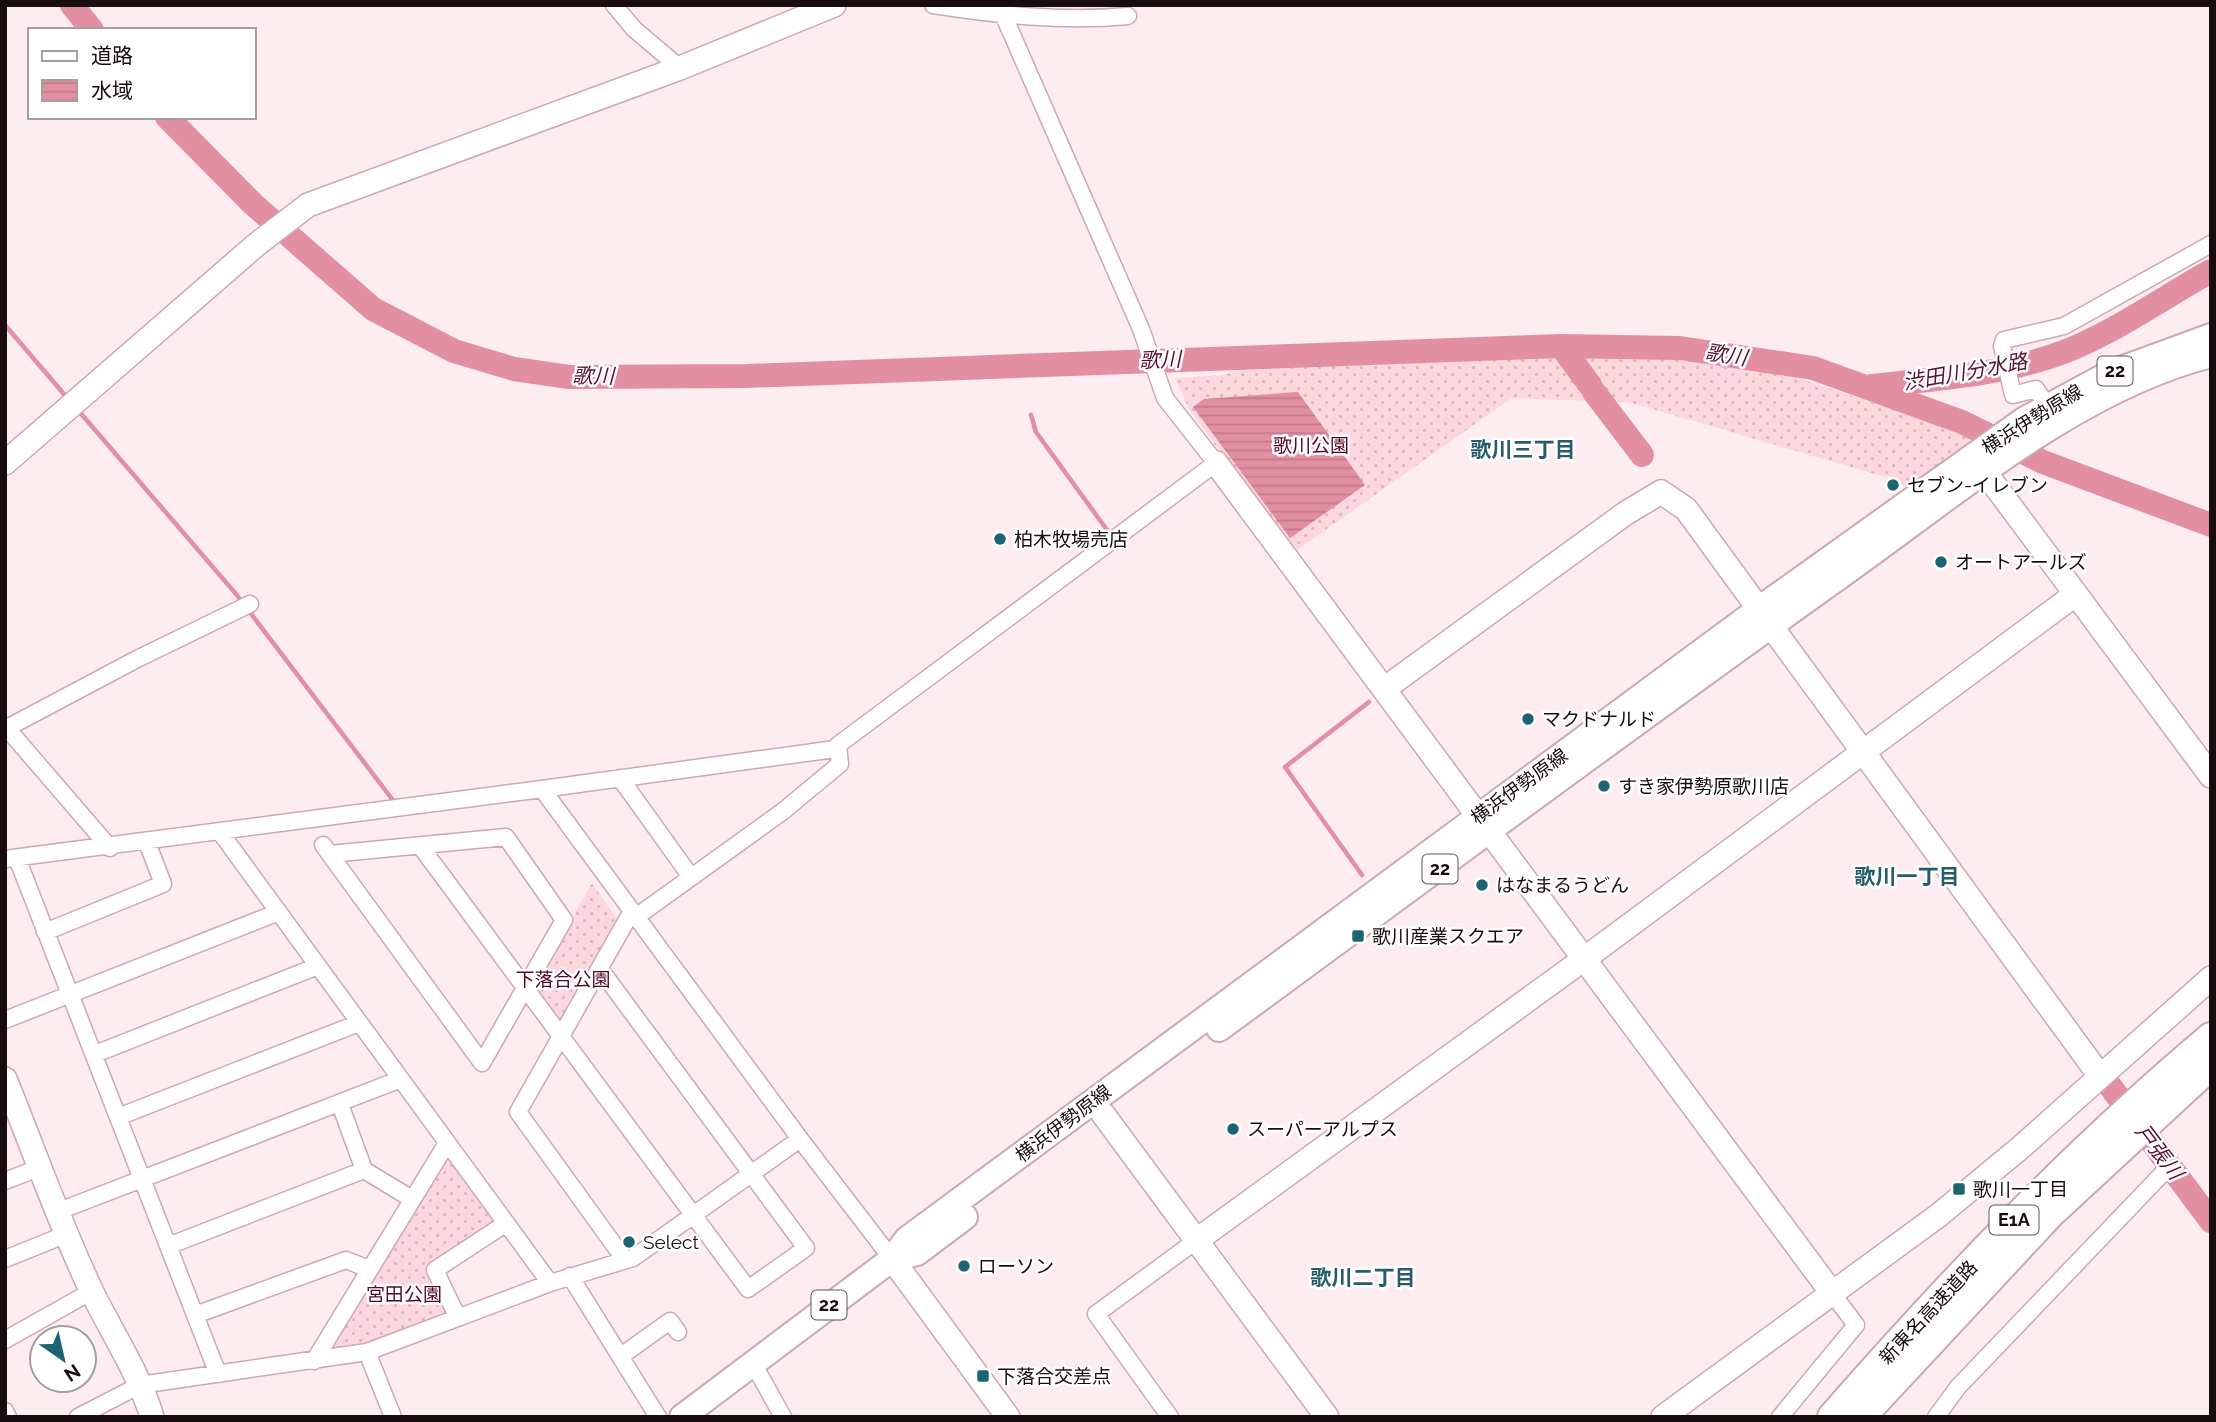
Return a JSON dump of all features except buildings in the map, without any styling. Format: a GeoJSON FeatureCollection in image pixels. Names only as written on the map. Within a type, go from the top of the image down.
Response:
{"type":"FeatureCollection","features":[{"type":"Feature","properties":{"kind":"highway","name":"新東名高速道路"},"geometry":{"type":"LineString","coordinates":[[1832,1417],[1938,1299],[2034,1199],[2128,1110],[2211,1037]]}},
{"type":"Feature","properties":{"kind":"highway","name":"新東名高速道路"},"geometry":{"type":"LineString","coordinates":[[1861,1417],[2050,1214],[2211,1065]]}},
{"type":"Feature","properties":{"kind":"main road","name":"横浜伊勢原線"},"geometry":{"type":"LineString","coordinates":[[682,1417],[892,1259],[906,1239],[1484,824],[2041,417],[2110,373],[2211,336]]}},
{"type":"Feature","properties":{"kind":"main road","name":"横浜伊勢原線"},"geometry":{"type":"LineString","coordinates":[[2041,417],[2160,371],[2211,355]]}},
{"type":"Feature","properties":{"kind":"main road","name":"横浜伊勢原線"},"geometry":{"type":"LineString","coordinates":[[892,1259],[917,1253],[1484,824]]}},
{"type":"Feature","properties":{"kind":"street"},"geometry":{"type":"LineString","coordinates":[[614,5],[634,29],[680,68]]}},
{"type":"Feature","properties":{"kind":"street"},"geometry":{"type":"LineString","coordinates":[[5,463],[264,239],[308,205],[680,68],[834,5]]}},
{"type":"Feature","properties":{"kind":"street"},"geometry":{"type":"LineString","coordinates":[[933,5],[1091,19],[1128,16]]}},
{"type":"Feature","properties":{"kind":"street"},"geometry":{"type":"LineString","coordinates":[[1001,11],[1141,329],[1142,340],[1165,398],[1856,1325],[1780,1417]]}},
{"type":"Feature","properties":{"kind":"street"},"geometry":{"type":"LineString","coordinates":[[2041,417],[2036,389],[2013,395],[2010,390],[2002,346],[2004,340],[2064,326],[2211,244]]}},
{"type":"Feature","properties":{"kind":"street"},"geometry":{"type":"LineString","coordinates":[[1985,460],[2076,594],[2211,776]]}},
{"type":"Feature","properties":{"kind":"street"},"geometry":{"type":"LineString","coordinates":[[218,1374],[95,1054],[45,932],[11,859],[110,848],[835,749],[1216,463]]}},
{"type":"Feature","properties":{"kind":"street"},"geometry":{"type":"LineString","coordinates":[[1384,689],[1626,513],[1661,492],[1686,509],[2100,1076]]}},
{"type":"Feature","properties":{"kind":"street"},"geometry":{"type":"LineString","coordinates":[[1170,1417],[1096,1314],[1584,959],[2076,594]]}},
{"type":"Feature","properties":{"kind":"street"},"geometry":{"type":"LineString","coordinates":[[110,848],[6,728],[137,659],[250,604]]}},
{"type":"Feature","properties":{"kind":"street"},"geometry":{"type":"LineString","coordinates":[[625,1260],[518,1112],[634,914],[691,877],[782,811],[840,764],[838,745]]}},
{"type":"Feature","properties":{"kind":"street"},"geometry":{"type":"LineString","coordinates":[[620,778],[691,877]]}},
{"type":"Feature","properties":{"kind":"street"},"geometry":{"type":"LineString","coordinates":[[542,789],[1008,1417]]}},
{"type":"Feature","properties":{"kind":"street"},"geometry":{"type":"LineString","coordinates":[[220,832],[550,1283]]}},
{"type":"Feature","properties":{"kind":"street"},"geometry":{"type":"LineString","coordinates":[[506,837],[564,920],[482,1063],[326,849],[421,847],[506,837]]}},
{"type":"Feature","properties":{"kind":"street"},"geometry":{"type":"LineString","coordinates":[[45,932],[163,884],[147,842]]}},
{"type":"Feature","properties":{"kind":"street"},"geometry":{"type":"LineString","coordinates":[[421,847],[748,1289],[806,1248],[752,1171],[600,969]]}},
{"type":"Feature","properties":{"kind":"street"},"geometry":{"type":"LineString","coordinates":[[5,1020],[279,912]]}},
{"type":"Feature","properties":{"kind":"street"},"geometry":{"type":"LineString","coordinates":[[95,1054],[318,966]]}},
{"type":"Feature","properties":{"kind":"street"},"geometry":{"type":"LineString","coordinates":[[1663,1417],[1939,1215],[2211,978]]}},
{"type":"Feature","properties":{"kind":"street"},"geometry":{"type":"LineString","coordinates":[[118,1117],[359,1023]]}},
{"type":"Feature","properties":{"kind":"street"},"geometry":{"type":"LineString","coordinates":[[5,1079],[67,1234],[92,1291],[140,1385],[152,1417]]}},
{"type":"Feature","properties":{"kind":"street"},"geometry":{"type":"LineString","coordinates":[[59,1211],[401,1079]]}},
{"type":"Feature","properties":{"kind":"street"},"geometry":{"type":"LineString","coordinates":[[340,1104],[364,1170],[412,1199]]}},
{"type":"Feature","properties":{"kind":"street"},"geometry":{"type":"LineString","coordinates":[[1103,1114],[1327,1417]]}},
{"type":"Feature","properties":{"kind":"street"},"geometry":{"type":"LineString","coordinates":[[78,1417],[140,1385],[367,1352],[550,1283],[633,1258],[800,1139]]}},
{"type":"Feature","properties":{"kind":"street"},"geometry":{"type":"LineString","coordinates":[[313,1361],[447,1143]]}},
{"type":"Feature","properties":{"kind":"street"},"geometry":{"type":"LineString","coordinates":[[5,1181],[41,1167]]}},
{"type":"Feature","properties":{"kind":"street"},"geometry":{"type":"LineString","coordinates":[[168,1246],[364,1170]]}},
{"type":"Feature","properties":{"kind":"street"},"geometry":{"type":"LineString","coordinates":[[1936,1417],[1958,1387],[2163,1173]]}},
{"type":"Feature","properties":{"kind":"street"},"geometry":{"type":"LineString","coordinates":[[458,1318],[435,1270],[505,1224]]}},
{"type":"Feature","properties":{"kind":"street"},"geometry":{"type":"LineString","coordinates":[[5,1259],[67,1234]]}},
{"type":"Feature","properties":{"kind":"street"},"geometry":{"type":"LineString","coordinates":[[195,1315],[346,1259],[369,1269]]}},
{"type":"Feature","properties":{"kind":"street"},"geometry":{"type":"LineString","coordinates":[[570,1276],[658,1417]]}},
{"type":"Feature","properties":{"kind":"street"},"geometry":{"type":"LineString","coordinates":[[5,1340],[92,1291]]}},
{"type":"Feature","properties":{"kind":"street"},"geometry":{"type":"LineString","coordinates":[[621,1356],[670,1321]]}},
{"type":"Feature","properties":{"kind":"street"},"geometry":{"type":"LineString","coordinates":[[367,1352],[393,1417]]}},
{"type":"Feature","properties":{"kind":"street"},"geometry":{"type":"LineString","coordinates":[[753,1363],[783,1417]]}},
{"type":"Feature","properties":{"kind":"street"},"geometry":{"type":"LineString","coordinates":[[5,1411],[8,1417]]}},
{"type":"Feature","properties":{"kind":"green space","name":"歌川公園"},"geometry":{"type":"Polygon","coordinates":[[[1569,353],[1678,354],[1745,361],[1976,436],[1975,440],[1910,489],[1892,479],[1628,402],[1512,398],[1293,553],[1189,409],[1175,378],[1225,375],[1232,371],[1569,353]]]}},
{"type":"Feature","properties":{"kind":"green space","name":"下落合公園"},"geometry":{"type":"Polygon","coordinates":[[[592,883],[619,922],[562,1028],[531,989],[592,883]]]}},
{"type":"Feature","properties":{"kind":"green space","name":"宮田公園"},"geometry":{"type":"Polygon","coordinates":[[[443,1157],[452,1158],[499,1221],[432,1269],[452,1315],[368,1347],[337,1353],[332,1346],[443,1157]]]}},
{"type":"Feature","properties":{"kind":"water"},"geometry":{"type":"Polygon","coordinates":[[[1298,392],[1365,485],[1290,538],[1193,407],[1204,399],[1298,392]]]}},
{"type":"Feature","properties":{"kind":"waterway","name":"歌川"},"geometry":{"type":"LineString","coordinates":[[72,5],[90,28]]}},
{"type":"Feature","properties":{"kind":"waterway","name":"歌川"},"geometry":{"type":"LineString","coordinates":[[169,119],[253,204],[373,309],[454,351],[514,369],[569,377],[746,376],[1561,346],[1680,348],[1813,368],[1962,422],[2043,462],[2211,525]]}},
{"type":"Feature","properties":{"kind":"waterway","name":"渋田川分水路"},"geometry":{"type":"LineString","coordinates":[[1872,386],[1991,371],[2061,353],[2119,325],[2211,271]]}},
{"type":"Feature","properties":{"kind":"waterway"},"geometry":{"type":"LineString","coordinates":[[5,325],[69,400]]}},
{"type":"Feature","properties":{"kind":"waterway","name":"戸張川"},"geometry":{"type":"LineString","coordinates":[[1561,346],[1590,385]]}},
{"type":"Feature","properties":{"kind":"waterway","name":"戸張川"},"geometry":{"type":"LineString","coordinates":[[1594,392],[1642,455]]}},
{"type":"Feature","properties":{"kind":"waterway"},"geometry":{"type":"LineString","coordinates":[[77,409],[236,594],[395,803]]}},
{"type":"Feature","properties":{"kind":"waterway"},"geometry":{"type":"LineString","coordinates":[[1031,415],[1036,432],[1107,530]]}},
{"type":"Feature","properties":{"kind":"waterway"},"geometry":{"type":"LineString","coordinates":[[1362,875],[1285,767],[1369,702]]}},
{"type":"Feature","properties":{"kind":"waterway","name":"戸張川"},"geometry":{"type":"LineString","coordinates":[[2107,1082],[2211,1221]]}},
{"type":"Feature","properties":{"kind":"place","name":"セブン-イレブン"},"geometry":{"type":"Point","coordinates":[1893,485]}},
{"type":"Feature","properties":{"kind":"place","name":"柏木牧場売店"},"geometry":{"type":"Point","coordinates":[1000,539]}},
{"type":"Feature","properties":{"kind":"place","name":"オートアールズ"},"geometry":{"type":"Point","coordinates":[1941,562]}},
{"type":"Feature","properties":{"kind":"place","name":"マクドナルド"},"geometry":{"type":"Point","coordinates":[1528,719]}},
{"type":"Feature","properties":{"kind":"place","name":"すき家伊勢原歌川店"},"geometry":{"type":"Point","coordinates":[1604,786]}},
{"type":"Feature","properties":{"kind":"place","name":"はなまるうどん"},"geometry":{"type":"Point","coordinates":[1482,885]}},
{"type":"Feature","properties":{"kind":"place","name":"歌川産業スクエア"},"geometry":{"type":"Point","coordinates":[1358,936]}},
{"type":"Feature","properties":{"kind":"place","name":"スーパーアルプス"},"geometry":{"type":"Point","coordinates":[1233,1129]}},
{"type":"Feature","properties":{"kind":"place","name":"歌川一丁目"},"geometry":{"type":"Point","coordinates":[1959,1189]}},
{"type":"Feature","properties":{"kind":"place","name":"Select"},"geometry":{"type":"Point","coordinates":[629,1242]}},
{"type":"Feature","properties":{"kind":"place","name":"ローソン"},"geometry":{"type":"Point","coordinates":[964,1266]}},
{"type":"Feature","properties":{"kind":"place","name":"下落合交差点"},"geometry":{"type":"Point","coordinates":[983,1376]}},
{"type":"Feature","properties":{"kind":"district","name":"歌川三丁目"},"geometry":{"type":"Point","coordinates":[1523,450]}},
{"type":"Feature","properties":{"kind":"district","name":"歌川一丁目"},"geometry":{"type":"Point","coordinates":[1907,877]}},
{"type":"Feature","properties":{"kind":"district","name":"歌川二丁目"},"geometry":{"type":"Point","coordinates":[1363,1278]}}]}
